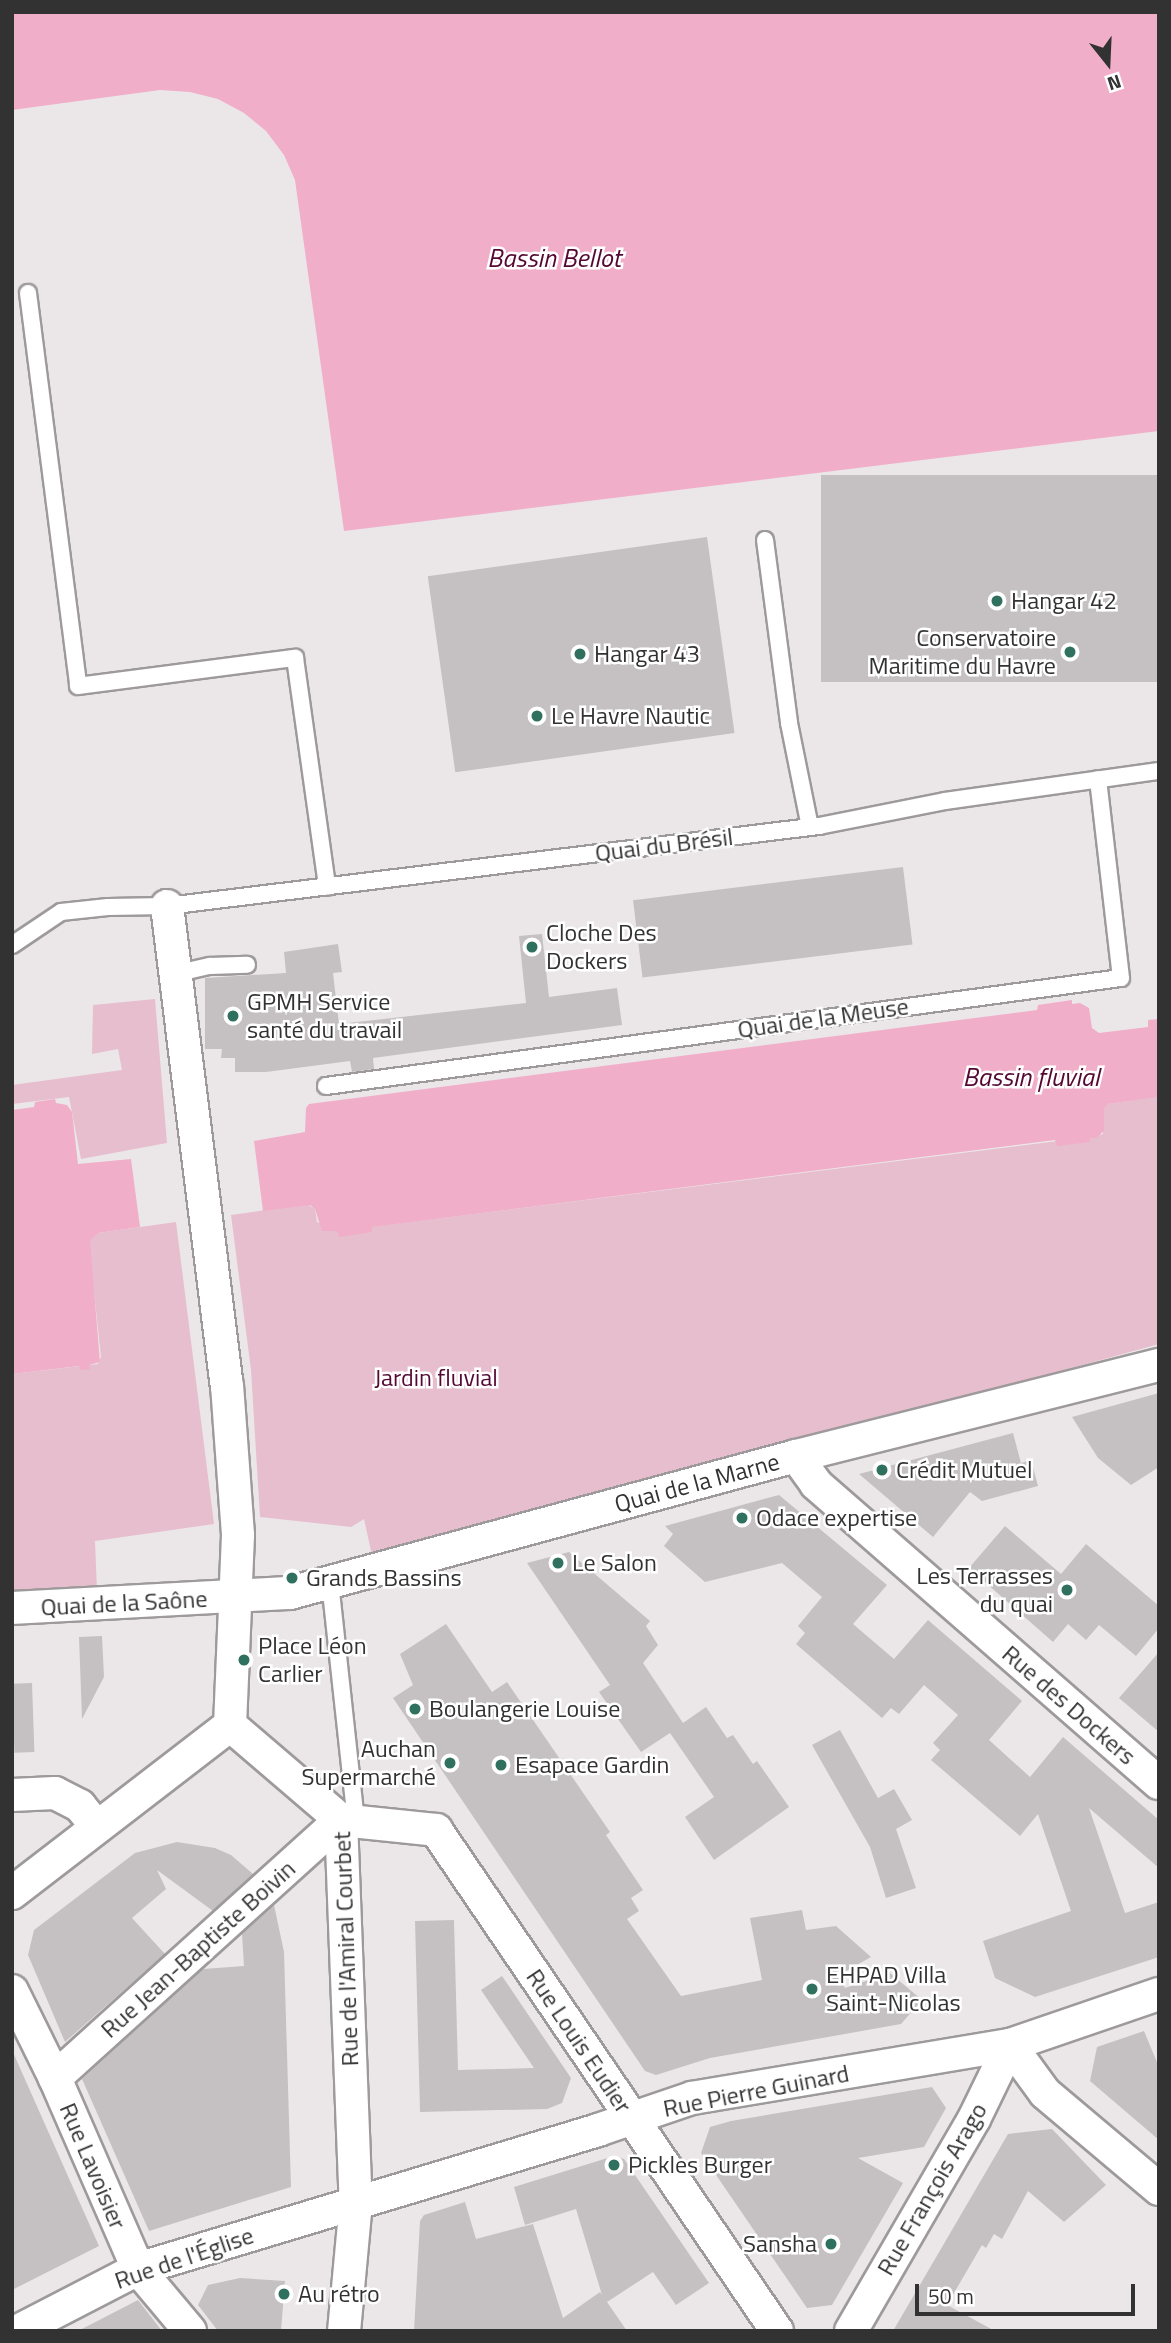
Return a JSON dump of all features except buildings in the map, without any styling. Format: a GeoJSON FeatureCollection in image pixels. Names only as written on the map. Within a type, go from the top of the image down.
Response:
{"type":"FeatureCollection","features":[{"type":"Feature","properties":{"kind":"street"},"geometry":{"type":"LineString","coordinates":[[12,1893],[89,1817],[230,1725],[238,1535],[227,1385],[167,906]]}},
{"type":"Feature","properties":{"kind":"street","name":"Quai de la Marne"},"geometry":{"type":"LineString","coordinates":[[236,1597],[290,1593],[796,1456],[1159,1365]]}},
{"type":"Feature","properties":{"kind":"street","name":"Rue des Dockers"},"geometry":{"type":"LineString","coordinates":[[796,1456],[816,1484],[1159,1783]]}},
{"type":"Feature","properties":{"kind":"street","name":"Quai de la Saône"},"geometry":{"type":"LineString","coordinates":[[12,1608],[236,1597]]}},
{"type":"Feature","properties":{"kind":"street","name":"Rue de l'Amiral Courbet"},"geometry":{"type":"LineString","coordinates":[[230,1725],[349,1821],[356,2202],[345,2331]]}},
{"type":"Feature","properties":{"kind":"street"},"geometry":{"type":"LineString","coordinates":[[12,1795],[55,1793],[89,1817]]}},
{"type":"Feature","properties":{"kind":"street","name":"Rue Jean-Baptiste Boivin"},"geometry":{"type":"LineString","coordinates":[[55,2078],[349,1821]]}},
{"type":"Feature","properties":{"kind":"street","name":"Rue Louis Eudier"},"geometry":{"type":"LineString","coordinates":[[349,1821],[436,1830],[777,2331]]}},
{"type":"Feature","properties":{"kind":"street","name":"Rue Lavoisier"},"geometry":{"type":"LineString","coordinates":[[12,1991],[55,2078],[138,2269],[190,2331]]}},
{"type":"Feature","properties":{"kind":"street","name":"Rue Pierre Guinard"},"geometry":{"type":"LineString","coordinates":[[356,2202],[692,2098],[1010,2045],[1159,1994]]}},
{"type":"Feature","properties":{"kind":"street"},"geometry":{"type":"LineString","coordinates":[[1010,2045],[1045,2093],[1159,2189]]}},
{"type":"Feature","properties":{"kind":"street","name":"Rue François Arago"},"geometry":{"type":"LineString","coordinates":[[851,2331],[974,2119],[1010,2045]]}},
{"type":"Feature","properties":{"kind":"street","name":"Rue de l'Église"},"geometry":{"type":"LineString","coordinates":[[18,2331],[138,2269],[356,2202]]}},
{"type":"Feature","properties":{"kind":"lane"},"geometry":{"type":"LineString","coordinates":[[28,293],[78,686],[295,658],[327,887]]}},
{"type":"Feature","properties":{"kind":"lane"},"geometry":{"type":"LineString","coordinates":[[765,540],[789,723],[810,827]]}},
{"type":"Feature","properties":{"kind":"lane","name":"Quai du Brésil"},"geometry":{"type":"LineString","coordinates":[[12,945],[61,912],[108,907],[167,906],[810,827],[945,801],[1159,771]]}},
{"type":"Feature","properties":{"kind":"lane","name":"Quai de la Meuse"},"geometry":{"type":"LineString","coordinates":[[326,1086],[1121,978],[1098,779]]}},
{"type":"Feature","properties":{"kind":"lane"},"geometry":{"type":"LineString","coordinates":[[174,974],[210,966],[247,965]]}},
{"type":"Feature","properties":{"kind":"lane"},"geometry":{"type":"LineString","coordinates":[[330,1582],[349,1821]]}},
{"type":"Feature","properties":{"kind":"green space"},"geometry":{"type":"Polygon","coordinates":[[[155,999],[167,1143],[81,1159],[69,1097],[12,1104],[12,1085],[122,1070],[118,1049],[92,1054],[93,1005],[155,999]]]}},
{"type":"Feature","properties":{"kind":"green space","name":"Jardin fluvial"},"geometry":{"type":"Polygon","coordinates":[[[1158,1096],[1159,1344],[373,1560],[364,1519],[351,1527],[260,1517],[251,1370],[231,1215],[307,1204],[315,1209],[317,1222],[337,1231],[1090,1137],[1103,1134],[1104,1109],[1108,1104],[1158,1096]]]}},
{"type":"Feature","properties":{"kind":"green space"},"geometry":{"type":"Polygon","coordinates":[[[176,1222],[214,1524],[95,1541],[97,1591],[12,1594],[12,1374],[98,1364],[101,1357],[89,1245],[91,1237],[98,1233],[176,1222]]]}},
{"type":"Feature","properties":{"kind":"water","name":"Bassin Bellot"},"geometry":{"type":"Polygon","coordinates":[[[12,12],[1159,12],[1159,431],[344,531],[295,180],[284,155],[266,131],[244,113],[218,99],[190,92],[160,90],[12,110],[12,12]]]}},
{"type":"Feature","properties":{"kind":"water","name":"Bassin fluvial"},"geometry":{"type":"Polygon","coordinates":[[[1072,1000],[1072,1004],[1080,1003],[1089,1008],[1092,1028],[1099,1033],[1148,1027],[1148,1020],[1159,1019],[1159,1099],[1157,1097],[1108,1104],[1104,1109],[1104,1131],[1096,1138],[1090,1138],[1090,1142],[1057,1146],[1055,1140],[372,1227],[372,1232],[339,1237],[337,1231],[322,1231],[315,1209],[310,1205],[263,1211],[254,1141],[305,1132],[306,1108],[309,1104],[1037,1010],[1038,1005],[1072,1000]]]}},
{"type":"Feature","properties":{"kind":"water"},"geometry":{"type":"Polygon","coordinates":[[[55,1099],[56,1103],[67,1105],[72,1112],[78,1164],[131,1159],[140,1227],[98,1233],[90,1241],[100,1362],[89,1365],[90,1369],[80,1370],[79,1366],[12,1374],[12,1110],[34,1107],[35,1102],[55,1099]]]}},
{"type":"Feature","properties":{"kind":"place","name":"Hangar 42"},"geometry":{"type":"Point","coordinates":[997,601]}},
{"type":"Feature","properties":{"kind":"place","name":"Conservatoire Maritime du Havre"},"geometry":{"type":"Point","coordinates":[1070,652]}},
{"type":"Feature","properties":{"kind":"place","name":"Hangar 43"},"geometry":{"type":"Point","coordinates":[580,654]}},
{"type":"Feature","properties":{"kind":"place","name":"Le Havre Nautic"},"geometry":{"type":"Point","coordinates":[537,716]}},
{"type":"Feature","properties":{"kind":"place","name":"Cloche Des Dockers"},"geometry":{"type":"Point","coordinates":[532,947]}},
{"type":"Feature","properties":{"kind":"place","name":"GPMH Service santé du travail"},"geometry":{"type":"Point","coordinates":[233,1016]}},
{"type":"Feature","properties":{"kind":"place","name":"Crédit Mutuel"},"geometry":{"type":"Point","coordinates":[882,1470]}},
{"type":"Feature","properties":{"kind":"place","name":"Odace expertise"},"geometry":{"type":"Point","coordinates":[742,1518]}},
{"type":"Feature","properties":{"kind":"place","name":"Le Salon"},"geometry":{"type":"Point","coordinates":[558,1563]}},
{"type":"Feature","properties":{"kind":"place","name":"Grands Bassins"},"geometry":{"type":"Point","coordinates":[292,1578]}},
{"type":"Feature","properties":{"kind":"place","name":"Les Terrasses du quai"},"geometry":{"type":"Point","coordinates":[1067,1590]}},
{"type":"Feature","properties":{"kind":"place","name":"Place Léon Carlier"},"geometry":{"type":"Point","coordinates":[244,1660]}},
{"type":"Feature","properties":{"kind":"place","name":"Boulangerie Louise"},"geometry":{"type":"Point","coordinates":[415,1709]}},
{"type":"Feature","properties":{"kind":"place","name":"Auchan Supermarché"},"geometry":{"type":"Point","coordinates":[450,1763]}},
{"type":"Feature","properties":{"kind":"place","name":"Esapace Gardin"},"geometry":{"type":"Point","coordinates":[501,1765]}},
{"type":"Feature","properties":{"kind":"place","name":"EHPAD Villa Saint-Nicolas"},"geometry":{"type":"Point","coordinates":[812,1989]}},
{"type":"Feature","properties":{"kind":"place","name":"Pickles Burger"},"geometry":{"type":"Point","coordinates":[614,2165]}},
{"type":"Feature","properties":{"kind":"place","name":"Sansha"},"geometry":{"type":"Point","coordinates":[831,2244]}},
{"type":"Feature","properties":{"kind":"place","name":"Au rétro"},"geometry":{"type":"Point","coordinates":[284,2294]}}]}
